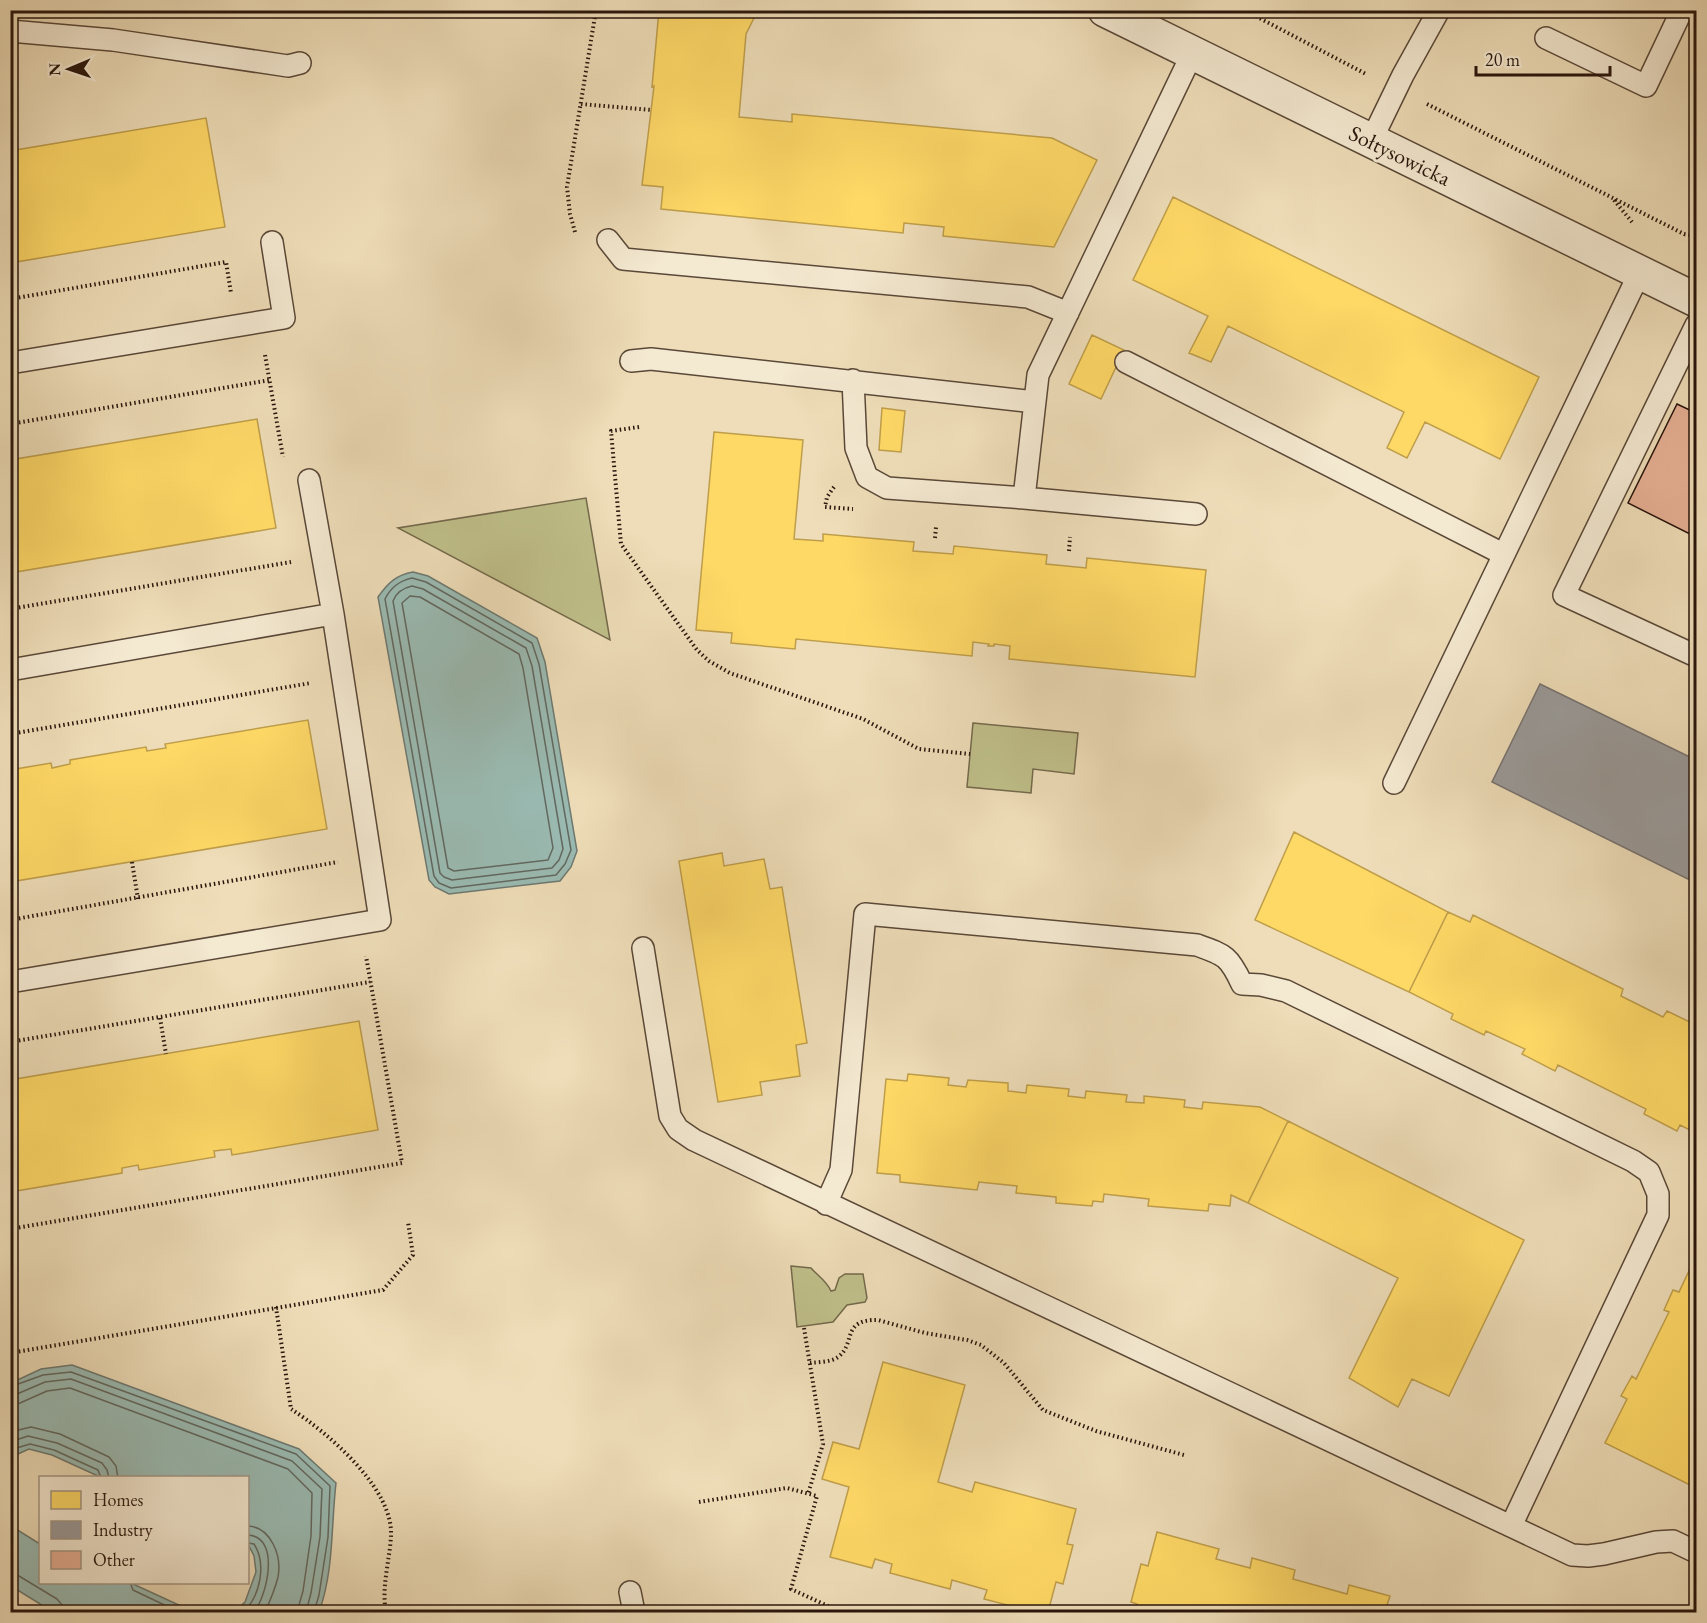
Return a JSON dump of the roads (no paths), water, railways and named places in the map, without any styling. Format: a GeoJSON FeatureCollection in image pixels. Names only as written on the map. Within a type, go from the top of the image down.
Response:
{"type":"FeatureCollection","features":[{"type":"Feature","properties":{"kind":"street","name":"Sołtysowicka"},"geometry":{"type":"LineString","coordinates":[[1105,10],[1696,300]]}},
{"type":"Feature","properties":{"kind":"lane"},"geometry":{"type":"LineString","coordinates":[[1371,141],[1403,75],[1439,10]]}},
{"type":"Feature","properties":{"kind":"lane"},"geometry":{"type":"LineString","coordinates":[[1546,38],[1646,86],[1682,10]]}},
{"type":"Feature","properties":{"kind":"lane"},"geometry":{"type":"LineString","coordinates":[[10,31],[113,40],[288,66],[300,63]]}},
{"type":"Feature","properties":{"kind":"lane"},"geometry":{"type":"LineString","coordinates":[[1024,498],[1038,375],[1192,54]]}},
{"type":"Feature","properties":{"kind":"lane"},"geometry":{"type":"LineString","coordinates":[[609,240],[623,259],[1028,297],[1068,313]]}},
{"type":"Feature","properties":{"kind":"lane"},"geometry":{"type":"LineString","coordinates":[[10,363],[284,318],[272,242]]}},
{"type":"Feature","properties":{"kind":"lane"},"geometry":{"type":"LineString","coordinates":[[1394,783],[1640,272]]}},
{"type":"Feature","properties":{"kind":"lane"},"geometry":{"type":"LineString","coordinates":[[1696,325],[1564,595],[1696,656]]}},
{"type":"Feature","properties":{"kind":"lane"},"geometry":{"type":"LineString","coordinates":[[631,361],[651,359],[1035,402]]}},
{"type":"Feature","properties":{"kind":"lane"},"geometry":{"type":"LineString","coordinates":[[1126,362],[1503,554]]}},
{"type":"Feature","properties":{"kind":"lane"},"geometry":{"type":"LineString","coordinates":[[853,380],[856,448],[867,477],[886,488],[1196,514]]}},
{"type":"Feature","properties":{"kind":"lane"},"geometry":{"type":"LineString","coordinates":[[10,982],[380,920],[333,614],[309,480]]}},
{"type":"Feature","properties":{"kind":"lane"},"geometry":{"type":"LineString","coordinates":[[10,670],[333,614]]}},
{"type":"Feature","properties":{"kind":"lane"},"geometry":{"type":"LineString","coordinates":[[826,1204],[841,1170],[865,914],[1197,945],[1220,953],[1232,962],[1242,984],[1261,985],[1286,991],[1633,1161],[1649,1172],[1658,1194],[1658,1215],[1511,1526]]}},
{"type":"Feature","properties":{"kind":"lane"},"geometry":{"type":"LineString","coordinates":[[643,948],[670,1116],[678,1129],[694,1140],[1572,1555],[1604,1554],[1656,1542],[1673,1541],[1696,1552]]}},
{"type":"Feature","properties":{"kind":"water"},"geometry":{"type":"Polygon","coordinates":[[[413,572],[428,576],[537,638],[545,662],[577,851],[571,867],[560,881],[449,894],[435,887],[429,880],[378,597],[393,580],[413,572]]]}},
{"type":"Feature","properties":{"kind":"water"},"geometry":{"type":"Polygon","coordinates":[[[72,1365],[299,1449],[336,1483],[330,1565],[319,1612],[234,1612],[245,1602],[256,1572],[254,1556],[249,1546],[249,1476],[98,1476],[52,1455],[29,1449],[11,1457],[11,1383],[41,1369],[72,1365]]]}},
{"type":"Feature","properties":{"kind":"water"},"geometry":{"type":"Polygon","coordinates":[[[10,1522],[19,1531],[39,1543],[39,1584],[133,1584],[194,1612],[53,1612],[11,1586],[10,1522]]]}}]}
